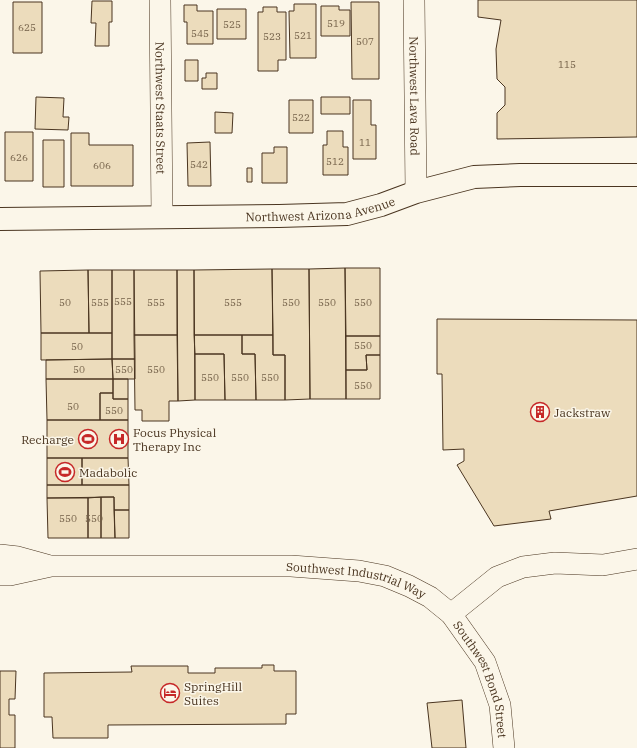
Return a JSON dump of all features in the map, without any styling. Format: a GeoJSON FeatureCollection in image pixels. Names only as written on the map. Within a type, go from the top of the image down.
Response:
{"type":"FeatureCollection","features":[{"type":"Feature","properties":{"kind":"main road","name":"Northwest Arizona Avenue"},"geometry":{"type":"LineString","coordinates":[[0,219],[347,214],[416,192],[474,177],[520,175],[637,175]]}},
{"type":"Feature","properties":{"kind":"street","name":"Northwest Staats Street"},"geometry":{"type":"LineString","coordinates":[[160,0],[162,217]]}},
{"type":"Feature","properties":{"kind":"street","name":"Northwest Lava Road"},"geometry":{"type":"LineString","coordinates":[[414,0],[416,192]]}},
{"type":"Feature","properties":{"kind":"street","name":"Southwest Industrial Way"},"geometry":{"type":"LineString","coordinates":[[0,555],[18,557],[51,566]]}},
{"type":"Feature","properties":{"kind":"street"},"geometry":{"type":"LineString","coordinates":[[451,614],[497,577],[523,567],[555,563],[603,566],[637,559]]}},
{"type":"Feature","properties":{"kind":"street","name":"Southwest Industrial Way"},"geometry":{"type":"LineString","coordinates":[[0,575],[10,575],[51,566],[291,566],[359,571],[385,576],[409,586],[430,597],[451,614]]}},
{"type":"Feature","properties":{"kind":"street","name":"Southwest Bond Street"},"geometry":{"type":"LineString","coordinates":[[451,614],[485,662],[500,705],[504,748]]}},
{"type":"Feature","properties":{"kind":"building"},"geometry":{"type":"Polygon","coordinates":[[[478,0],[637,0],[637,137],[497,139],[497,113],[505,105],[505,87],[497,79],[496,49],[501,20],[478,17],[478,0]]]}},
{"type":"Feature","properties":{"kind":"building"},"geometry":{"type":"Polygon","coordinates":[[[92,1],[112,1],[112,22],[109,22],[109,46],[95,46],[96,23],[91,23],[92,1]]]}},
{"type":"Feature","properties":{"kind":"building"},"geometry":{"type":"Polygon","coordinates":[[[13,2],[42,2],[42,53],[13,53],[13,2]]]}},
{"type":"Feature","properties":{"kind":"building"},"geometry":{"type":"Polygon","coordinates":[[[351,2],[379,2],[379,79],[352,79],[351,2]]]}},
{"type":"Feature","properties":{"kind":"building"},"geometry":{"type":"Polygon","coordinates":[[[294,4],[316,4],[316,58],[290,58],[289,11],[294,11],[294,4]]]}},
{"type":"Feature","properties":{"kind":"building"},"geometry":{"type":"Polygon","coordinates":[[[184,5],[197,5],[197,11],[213,11],[213,44],[187,44],[187,22],[184,22],[184,5]]]}},
{"type":"Feature","properties":{"kind":"building"},"geometry":{"type":"Polygon","coordinates":[[[321,6],[339,6],[339,10],[350,10],[350,36],[321,36],[321,6]]]}},
{"type":"Feature","properties":{"kind":"building"},"geometry":{"type":"Polygon","coordinates":[[[263,7],[277,7],[277,12],[286,12],[286,60],[278,60],[278,71],[258,71],[258,12],[263,12],[263,7]]]}},
{"type":"Feature","properties":{"kind":"building"},"geometry":{"type":"Polygon","coordinates":[[[217,9],[246,9],[246,39],[217,39],[217,9]]]}},
{"type":"Feature","properties":{"kind":"building"},"geometry":{"type":"Polygon","coordinates":[[[185,60],[198,60],[198,81],[185,81],[185,60]]]}},
{"type":"Feature","properties":{"kind":"building"},"geometry":{"type":"Polygon","coordinates":[[[206,73],[217,73],[217,89],[202,89],[202,78],[206,78],[206,73]]]}},
{"type":"Feature","properties":{"kind":"building"},"geometry":{"type":"Polygon","coordinates":[[[36,97],[64,98],[63,117],[69,117],[68,130],[35,129],[36,97]]]}},
{"type":"Feature","properties":{"kind":"building"},"geometry":{"type":"Polygon","coordinates":[[[321,97],[350,97],[350,114],[321,114],[321,97]]]}},
{"type":"Feature","properties":{"kind":"building"},"geometry":{"type":"Polygon","coordinates":[[[289,100],[313,100],[313,133],[289,133],[289,100]]]}},
{"type":"Feature","properties":{"kind":"building"},"geometry":{"type":"Polygon","coordinates":[[[353,100],[371,100],[371,125],[376,125],[376,159],[353,159],[353,100]]]}},
{"type":"Feature","properties":{"kind":"building"},"geometry":{"type":"Polygon","coordinates":[[[215,112],[233,113],[232,133],[215,133],[215,112]]]}},
{"type":"Feature","properties":{"kind":"building"},"geometry":{"type":"Polygon","coordinates":[[[327,131],[343,131],[343,147],[348,147],[348,175],[323,175],[323,145],[327,145],[327,131]]]}},
{"type":"Feature","properties":{"kind":"building"},"geometry":{"type":"Polygon","coordinates":[[[5,132],[33,132],[33,181],[5,181],[5,132]]]}},
{"type":"Feature","properties":{"kind":"building"},"geometry":{"type":"Polygon","coordinates":[[[71,133],[89,133],[89,145],[133,145],[133,186],[71,186],[71,133]]]}},
{"type":"Feature","properties":{"kind":"building"},"geometry":{"type":"Polygon","coordinates":[[[43,140],[64,140],[64,187],[43,187],[43,140]]]}},
{"type":"Feature","properties":{"kind":"building"},"geometry":{"type":"Polygon","coordinates":[[[210,142],[211,186],[188,186],[187,143],[210,142]]]}},
{"type":"Feature","properties":{"kind":"building"},"geometry":{"type":"Polygon","coordinates":[[[274,147],[287,147],[287,183],[262,183],[262,153],[274,153],[274,147]]]}},
{"type":"Feature","properties":{"kind":"building"},"geometry":{"type":"Polygon","coordinates":[[[247,168],[252,168],[252,182],[247,182],[247,168]]]}},
{"type":"Feature","properties":{"kind":"building"},"geometry":{"type":"Polygon","coordinates":[[[345,268],[380,268],[380,336],[346,336],[345,268]]]}},
{"type":"Feature","properties":{"kind":"building"},"geometry":{"type":"Polygon","coordinates":[[[345,268],[346,399],[310,399],[309,269],[345,268]]]}},
{"type":"Feature","properties":{"kind":"building"},"geometry":{"type":"Polygon","coordinates":[[[272,269],[273,335],[194,335],[194,270],[272,269]]]}},
{"type":"Feature","properties":{"kind":"building"},"geometry":{"type":"Polygon","coordinates":[[[272,269],[309,269],[310,399],[285,400],[285,355],[273,355],[272,269]]]}},
{"type":"Feature","properties":{"kind":"building"},"geometry":{"type":"Polygon","coordinates":[[[88,270],[89,333],[41,333],[40,271],[88,270]]]}},
{"type":"Feature","properties":{"kind":"building"},"geometry":{"type":"Polygon","coordinates":[[[88,270],[112,270],[112,333],[89,333],[88,270]]]}},
{"type":"Feature","properties":{"kind":"building"},"geometry":{"type":"Polygon","coordinates":[[[112,270],[134,270],[135,359],[112,359],[112,270]]]}},
{"type":"Feature","properties":{"kind":"building"},"geometry":{"type":"Polygon","coordinates":[[[134,270],[177,270],[177,335],[134,335],[134,270]]]}},
{"type":"Feature","properties":{"kind":"building"},"geometry":{"type":"Polygon","coordinates":[[[177,270],[194,270],[195,400],[178,401],[177,270]]]}},
{"type":"Feature","properties":{"kind":"building","name":"Jackstraw"},"geometry":{"type":"Polygon","coordinates":[[[437,319],[637,320],[637,496],[549,511],[551,519],[494,526],[457,465],[464,461],[464,449],[443,450],[442,374],[437,374],[437,319]]]}},
{"type":"Feature","properties":{"kind":"building"},"geometry":{"type":"Polygon","coordinates":[[[41,333],[112,333],[112,359],[41,360],[41,333]]]}},
{"type":"Feature","properties":{"kind":"building"},"geometry":{"type":"Polygon","coordinates":[[[134,335],[177,335],[178,401],[169,401],[169,421],[142,421],[142,410],[135,410],[134,335]]]}},
{"type":"Feature","properties":{"kind":"building"},"geometry":{"type":"Polygon","coordinates":[[[194,335],[242,335],[242,354],[255,354],[256,400],[225,400],[224,354],[195,354],[194,335]]]}},
{"type":"Feature","properties":{"kind":"building"},"geometry":{"type":"Polygon","coordinates":[[[242,335],[273,335],[273,355],[285,355],[285,400],[256,400],[255,354],[242,354],[242,335]]]}},
{"type":"Feature","properties":{"kind":"building"},"geometry":{"type":"Polygon","coordinates":[[[346,336],[380,336],[380,355],[366,355],[367,370],[346,370],[346,336]]]}},
{"type":"Feature","properties":{"kind":"building"},"geometry":{"type":"Polygon","coordinates":[[[195,354],[224,354],[225,400],[195,400],[195,354]]]}},
{"type":"Feature","properties":{"kind":"building"},"geometry":{"type":"Polygon","coordinates":[[[366,355],[380,355],[380,399],[346,399],[346,370],[367,370],[366,355]]]}},
{"type":"Feature","properties":{"kind":"building"},"geometry":{"type":"Polygon","coordinates":[[[112,359],[113,379],[46,379],[46,360],[112,359]]]}},
{"type":"Feature","properties":{"kind":"building"},"geometry":{"type":"Polygon","coordinates":[[[112,359],[135,359],[135,379],[113,379],[112,359]]]}},
{"type":"Feature","properties":{"kind":"building"},"geometry":{"type":"Polygon","coordinates":[[[46,379],[113,379],[113,393],[100,393],[100,420],[47,420],[46,379]]]}},
{"type":"Feature","properties":{"kind":"building"},"geometry":{"type":"Polygon","coordinates":[[[113,379],[128,379],[128,399],[113,399],[113,379]]]}},
{"type":"Feature","properties":{"kind":"building","name":"Recharge"},"geometry":{"type":"Polygon","coordinates":[[[100,393],[113,393],[113,399],[128,399],[128,420],[100,420],[100,393]]]}},
{"type":"Feature","properties":{"kind":"building","name":"Recharge"},"geometry":{"type":"Polygon","coordinates":[[[47,420],[128,420],[128,458],[47,458],[47,420]]]}},
{"type":"Feature","properties":{"kind":"building","name":"Madabolic"},"geometry":{"type":"Polygon","coordinates":[[[47,458],[82,458],[82,485],[47,485],[47,458]]]}},
{"type":"Feature","properties":{"kind":"building"},"geometry":{"type":"Polygon","coordinates":[[[82,458],[128,458],[129,485],[82,485],[82,458]]]}},
{"type":"Feature","properties":{"kind":"building"},"geometry":{"type":"Polygon","coordinates":[[[47,485],[129,485],[129,510],[114,510],[114,497],[47,498],[47,485]]]}},
{"type":"Feature","properties":{"kind":"building"},"geometry":{"type":"Polygon","coordinates":[[[101,497],[101,538],[88,538],[88,498],[101,497]]]}},
{"type":"Feature","properties":{"kind":"building"},"geometry":{"type":"Polygon","coordinates":[[[101,497],[114,497],[115,538],[101,538],[101,497]]]}},
{"type":"Feature","properties":{"kind":"building"},"geometry":{"type":"Polygon","coordinates":[[[47,498],[88,498],[88,538],[48,538],[47,498]]]}},
{"type":"Feature","properties":{"kind":"building"},"geometry":{"type":"Polygon","coordinates":[[[114,510],[129,510],[129,538],[115,538],[114,510]]]}},
{"type":"Feature","properties":{"kind":"building","name":"SpringHill Suites"},"geometry":{"type":"Polygon","coordinates":[[[262,665],[274,665],[274,671],[296,671],[296,714],[286,714],[286,724],[108,725],[108,738],[53,738],[52,717],[44,717],[44,673],[132,672],[131,666],[188,666],[188,673],[215,673],[215,668],[262,668],[262,665]]]}},
{"type":"Feature","properties":{"kind":"building"},"geometry":{"type":"Polygon","coordinates":[[[0,671],[16,671],[15,699],[9,699],[9,715],[15,715],[15,748],[0,748],[0,671]]]}},
{"type":"Feature","properties":{"kind":"building"},"geometry":{"type":"Polygon","coordinates":[[[462,700],[466,748],[432,748],[427,703],[462,700]]]}},
{"type":"Feature","properties":{"kind":"place","name":"Jackstraw"},"geometry":{"type":"Point","coordinates":[540,412]}},
{"type":"Feature","properties":{"kind":"place","name":"Recharge"},"geometry":{"type":"Point","coordinates":[88,439]}},
{"type":"Feature","properties":{"kind":"place","name":"Focus Physical Therapy Inc"},"geometry":{"type":"Point","coordinates":[119,439]}},
{"type":"Feature","properties":{"kind":"place","name":"Madabolic"},"geometry":{"type":"Point","coordinates":[65,472]}},
{"type":"Feature","properties":{"kind":"place","name":"SpringHill Suites"},"geometry":{"type":"Point","coordinates":[170,693]}}]}
